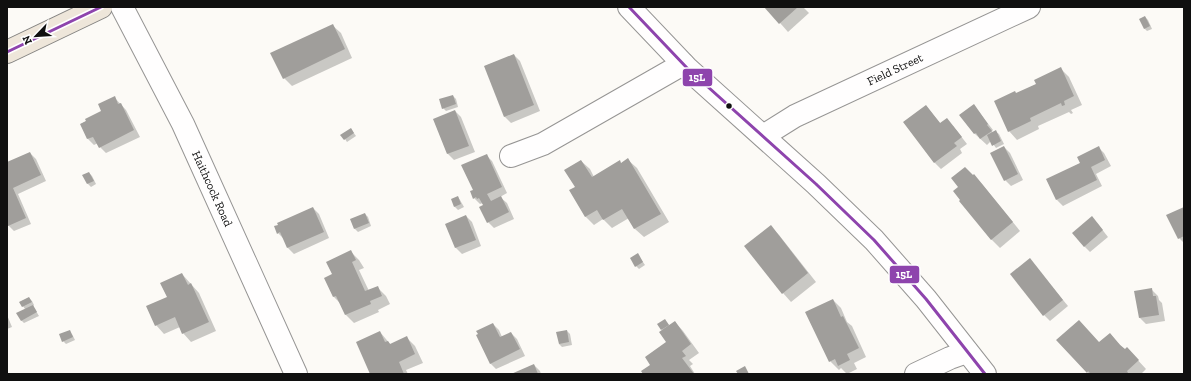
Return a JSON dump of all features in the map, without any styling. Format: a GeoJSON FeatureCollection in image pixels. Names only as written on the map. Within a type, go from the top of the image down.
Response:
{"type":"FeatureCollection","features":[{"type":"Feature","properties":{"kind":"main road"},"geometry":{"type":"LineString","coordinates":[[7,52],[101,7]]}},
{"type":"Feature","properties":{"kind":"street","name":"Haithcock Road"},"geometry":{"type":"LineString","coordinates":[[122,7],[183,124],[296,374]]}},
{"type":"Feature","properties":{"kind":"street"},"geometry":{"type":"LineString","coordinates":[[629,7],[683,64],[816,184],[874,240],[926,299],[985,374]]}},
{"type":"Feature","properties":{"kind":"street","name":"Field Street"},"geometry":{"type":"LineString","coordinates":[[763,136],[795,116],[1029,7]]}},
{"type":"Feature","properties":{"kind":"street"},"geometry":{"type":"LineString","coordinates":[[511,156],[543,144],[683,64]]}},
{"type":"Feature","properties":{"kind":"street"},"geometry":{"type":"LineString","coordinates":[[916,374],[950,358],[967,352]]}},
{"type":"Feature","properties":{"kind":"building"},"geometry":{"type":"Polygon","coordinates":[[[764,7],[798,7],[779,24],[764,7]]]}},
{"type":"Feature","properties":{"kind":"building"},"geometry":{"type":"Polygon","coordinates":[[[1145,16],[1150,26],[1144,29],[1139,19],[1145,16]]]}},
{"type":"Feature","properties":{"kind":"building"},"geometry":{"type":"Polygon","coordinates":[[[333,24],[345,49],[283,79],[270,53],[333,24]]]}},
{"type":"Feature","properties":{"kind":"building"},"geometry":{"type":"Polygon","coordinates":[[[514,54],[534,105],[504,117],[484,66],[514,54]]]}},
{"type":"Feature","properties":{"kind":"building"},"geometry":{"type":"Polygon","coordinates":[[[1061,67],[1074,96],[1064,101],[1065,105],[1062,106],[1061,103],[1030,118],[1031,121],[1008,132],[994,101],[1015,91],[1016,93],[1036,84],[1034,80],[1061,67]]]}},
{"type":"Feature","properties":{"kind":"building"},"geometry":{"type":"Polygon","coordinates":[[[453,95],[456,104],[442,109],[439,99],[453,95]]]}},
{"type":"Feature","properties":{"kind":"building"},"geometry":{"type":"Polygon","coordinates":[[[115,96],[118,104],[121,103],[134,130],[99,148],[93,137],[87,139],[80,124],[86,121],[85,119],[101,111],[98,104],[115,96]]]}},
{"type":"Feature","properties":{"kind":"building"},"geometry":{"type":"Polygon","coordinates":[[[974,104],[992,131],[980,139],[976,133],[974,134],[959,115],[974,104]]]}},
{"type":"Feature","properties":{"kind":"building"},"geometry":{"type":"Polygon","coordinates":[[[926,105],[940,123],[947,118],[962,137],[954,143],[957,146],[934,163],[903,122],[926,105]]]}},
{"type":"Feature","properties":{"kind":"building"},"geometry":{"type":"Polygon","coordinates":[[[455,110],[469,146],[447,154],[433,119],[455,110]]]}},
{"type":"Feature","properties":{"kind":"building"},"geometry":{"type":"Polygon","coordinates":[[[351,128],[354,133],[344,140],[340,135],[351,128]]]}},
{"type":"Feature","properties":{"kind":"building"},"geometry":{"type":"Polygon","coordinates":[[[996,130],[1001,141],[992,146],[987,135],[996,130]]]}},
{"type":"Feature","properties":{"kind":"building"},"geometry":{"type":"Polygon","coordinates":[[[1004,146],[1018,174],[1004,181],[990,153],[1004,146]]]}},
{"type":"Feature","properties":{"kind":"building"},"geometry":{"type":"Polygon","coordinates":[[[1099,146],[1105,160],[1091,167],[1097,180],[1056,200],[1046,179],[1080,163],[1077,157],[1099,146]]]}},
{"type":"Feature","properties":{"kind":"building"},"geometry":{"type":"Polygon","coordinates":[[[30,152],[41,175],[13,188],[26,218],[8,226],[7,162],[30,152]]]}},
{"type":"Feature","properties":{"kind":"building"},"geometry":{"type":"Polygon","coordinates":[[[487,154],[502,187],[487,194],[491,201],[501,196],[509,212],[487,223],[479,207],[483,205],[479,198],[477,199],[476,197],[473,199],[470,191],[473,190],[461,165],[487,154]]]}},
{"type":"Feature","properties":{"kind":"building"},"geometry":{"type":"Polygon","coordinates":[[[628,158],[661,214],[634,229],[622,209],[603,220],[597,210],[585,217],[569,190],[575,187],[564,170],[581,160],[592,177],[620,160],[621,163],[628,158]]]}},
{"type":"Feature","properties":{"kind":"building"},"geometry":{"type":"Polygon","coordinates":[[[965,167],[973,175],[974,174],[1013,222],[991,240],[959,201],[960,200],[953,191],[958,187],[951,178],[965,167]]]}},
{"type":"Feature","properties":{"kind":"building"},"geometry":{"type":"Polygon","coordinates":[[[89,172],[94,181],[87,184],[82,175],[89,172]]]}},
{"type":"Feature","properties":{"kind":"building"},"geometry":{"type":"Polygon","coordinates":[[[458,196],[461,204],[454,207],[451,199],[458,196]]]}},
{"type":"Feature","properties":{"kind":"building"},"geometry":{"type":"Polygon","coordinates":[[[313,207],[324,232],[287,248],[280,232],[277,234],[274,226],[278,225],[277,223],[313,207]]]}},
{"type":"Feature","properties":{"kind":"building"},"geometry":{"type":"Polygon","coordinates":[[[1184,207],[1184,236],[1178,239],[1166,215],[1184,207]]]}},
{"type":"Feature","properties":{"kind":"building"},"geometry":{"type":"Polygon","coordinates":[[[365,213],[369,223],[354,229],[350,219],[365,213]]]}},
{"type":"Feature","properties":{"kind":"building"},"geometry":{"type":"Polygon","coordinates":[[[466,215],[476,240],[455,248],[445,224],[466,215]]]}},
{"type":"Feature","properties":{"kind":"building"},"geometry":{"type":"Polygon","coordinates":[[[1092,216],[1103,230],[1084,247],[1072,233],[1092,216]]]}},
{"type":"Feature","properties":{"kind":"building"},"geometry":{"type":"Polygon","coordinates":[[[771,225],[808,273],[782,294],[744,246],[771,225]]]}},
{"type":"Feature","properties":{"kind":"building"},"geometry":{"type":"Polygon","coordinates":[[[351,250],[356,260],[352,262],[365,291],[378,286],[382,296],[370,301],[371,304],[345,315],[336,296],[333,297],[324,278],[332,274],[326,262],[351,250]]]}},
{"type":"Feature","properties":{"kind":"building"},"geometry":{"type":"Polygon","coordinates":[[[638,253],[643,262],[635,267],[630,258],[638,253]]]}},
{"type":"Feature","properties":{"kind":"building"},"geometry":{"type":"Polygon","coordinates":[[[1030,258],[1063,300],[1043,316],[1010,274],[1030,258]]]}},
{"type":"Feature","properties":{"kind":"building"},"geometry":{"type":"Polygon","coordinates":[[[182,273],[188,285],[191,283],[209,322],[182,334],[175,317],[155,326],[146,306],[167,297],[160,283],[182,273]]]}},
{"type":"Feature","properties":{"kind":"building"},"geometry":{"type":"Polygon","coordinates":[[[1152,288],[1153,296],[1156,296],[1159,315],[1139,318],[1134,291],[1152,288]]]}},
{"type":"Feature","properties":{"kind":"building"},"geometry":{"type":"Polygon","coordinates":[[[29,297],[32,302],[22,307],[19,302],[29,297]]]}},
{"type":"Feature","properties":{"kind":"building"},"geometry":{"type":"Polygon","coordinates":[[[833,299],[841,317],[843,316],[859,348],[847,354],[850,360],[838,366],[835,359],[829,362],[805,312],[833,299]]]}},
{"type":"Feature","properties":{"kind":"building"},"geometry":{"type":"Polygon","coordinates":[[[33,305],[37,312],[21,321],[16,313],[33,305]]]}},
{"type":"Feature","properties":{"kind":"building"},"geometry":{"type":"Polygon","coordinates":[[[665,319],[669,325],[661,330],[657,324],[665,319]]]}},
{"type":"Feature","properties":{"kind":"building"},"geometry":{"type":"Polygon","coordinates":[[[1079,320],[1099,342],[1110,333],[1120,345],[1125,349],[1127,347],[1139,360],[1127,371],[1127,374],[1091,374],[1088,371],[1087,373],[1056,340],[1079,320]]]}},
{"type":"Feature","properties":{"kind":"building"},"geometry":{"type":"Polygon","coordinates":[[[675,321],[691,344],[682,351],[686,356],[682,358],[694,374],[643,374],[641,371],[650,365],[645,357],[666,342],[659,332],[675,321]]]}},
{"type":"Feature","properties":{"kind":"building"},"geometry":{"type":"Polygon","coordinates":[[[493,323],[500,337],[511,332],[520,349],[490,364],[476,335],[478,334],[476,331],[493,323]]]}},
{"type":"Feature","properties":{"kind":"building"},"geometry":{"type":"Polygon","coordinates":[[[70,330],[73,337],[62,342],[59,334],[70,330]]]}},
{"type":"Feature","properties":{"kind":"building"},"geometry":{"type":"Polygon","coordinates":[[[567,330],[569,342],[559,344],[556,332],[567,330]]]}},
{"type":"Feature","properties":{"kind":"building"},"geometry":{"type":"Polygon","coordinates":[[[380,331],[385,342],[388,341],[390,344],[407,336],[415,354],[399,362],[404,374],[370,374],[356,342],[380,331]]]}},
{"type":"Feature","properties":{"kind":"building"},"geometry":{"type":"Polygon","coordinates":[[[534,364],[538,374],[511,374],[534,364]]]}},
{"type":"Feature","properties":{"kind":"building"},"geometry":{"type":"Polygon","coordinates":[[[745,366],[749,374],[738,374],[736,371],[745,366]]]}},
{"type":"Feature","properties":{"kind":"transit line","name":"15L"},"geometry":{"type":"LineString","coordinates":[[7,52],[101,7]]}},
{"type":"Feature","properties":{"kind":"transit line","name":"15L"},"geometry":{"type":"LineString","coordinates":[[629,7],[688,69],[816,184],[874,240],[926,299],[985,374]]}}]}
